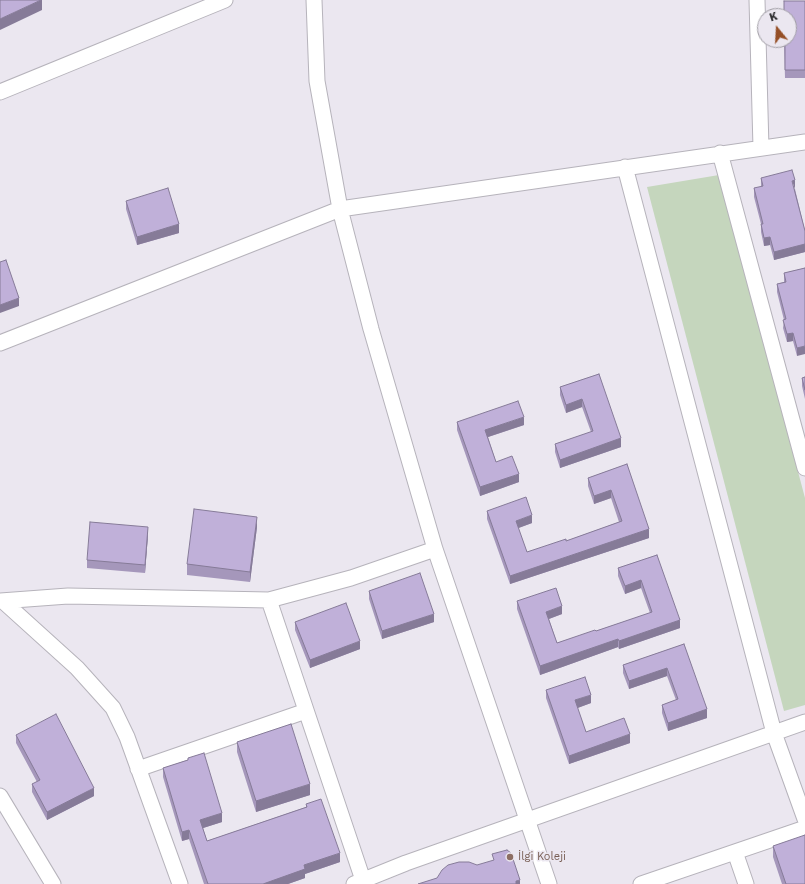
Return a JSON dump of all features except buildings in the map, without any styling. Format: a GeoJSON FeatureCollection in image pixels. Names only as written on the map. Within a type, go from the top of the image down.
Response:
{"type":"FeatureCollection","features":[{"type":"Feature","properties":{"kind":"street"},"geometry":{"type":"LineString","coordinates":[[0,92],[225,0]]}},
{"type":"Feature","properties":{"kind":"street"},"geometry":{"type":"LineString","coordinates":[[314,0],[317,81],[340,209],[371,329],[435,549],[549,884]]}},
{"type":"Feature","properties":{"kind":"street"},"geometry":{"type":"LineString","coordinates":[[757,0],[761,148]]}},
{"type":"Feature","properties":{"kind":"street"},"geometry":{"type":"LineString","coordinates":[[0,343],[340,209],[720,153],[805,142]]}},
{"type":"Feature","properties":{"kind":"street"},"geometry":{"type":"LineString","coordinates":[[720,153],[805,468]]}},
{"type":"Feature","properties":{"kind":"street"},"geometry":{"type":"LineString","coordinates":[[625,167],[774,733],[805,819]]}},
{"type":"Feature","properties":{"kind":"street"},"geometry":{"type":"LineString","coordinates":[[1,601],[68,596],[269,600],[350,578],[435,549]]}},
{"type":"Feature","properties":{"kind":"street"},"geometry":{"type":"LineString","coordinates":[[269,600],[306,711],[358,882],[406,863],[805,722]]}},
{"type":"Feature","properties":{"kind":"street"},"geometry":{"type":"LineString","coordinates":[[1,601],[77,668],[113,708],[127,737],[180,884]]}},
{"type":"Feature","properties":{"kind":"street"},"geometry":{"type":"LineString","coordinates":[[138,769],[306,711]]}},
{"type":"Feature","properties":{"kind":"street"},"geometry":{"type":"LineString","coordinates":[[0,796],[53,884]]}},
{"type":"Feature","properties":{"kind":"street"},"geometry":{"type":"LineString","coordinates":[[641,884],[805,828]]}},
{"type":"Feature","properties":{"kind":"street"},"geometry":{"type":"LineString","coordinates":[[735,852],[746,884]]}},
{"type":"Feature","properties":{"kind":"green space"},"geometry":{"type":"Polygon","coordinates":[[[719,175],[805,498],[805,705],[784,711],[647,187],[719,175]]]}},
{"type":"Feature","properties":{"kind":"place","name":"İlgi Koleji"},"geometry":{"type":"Point","coordinates":[510,857]}}]}
